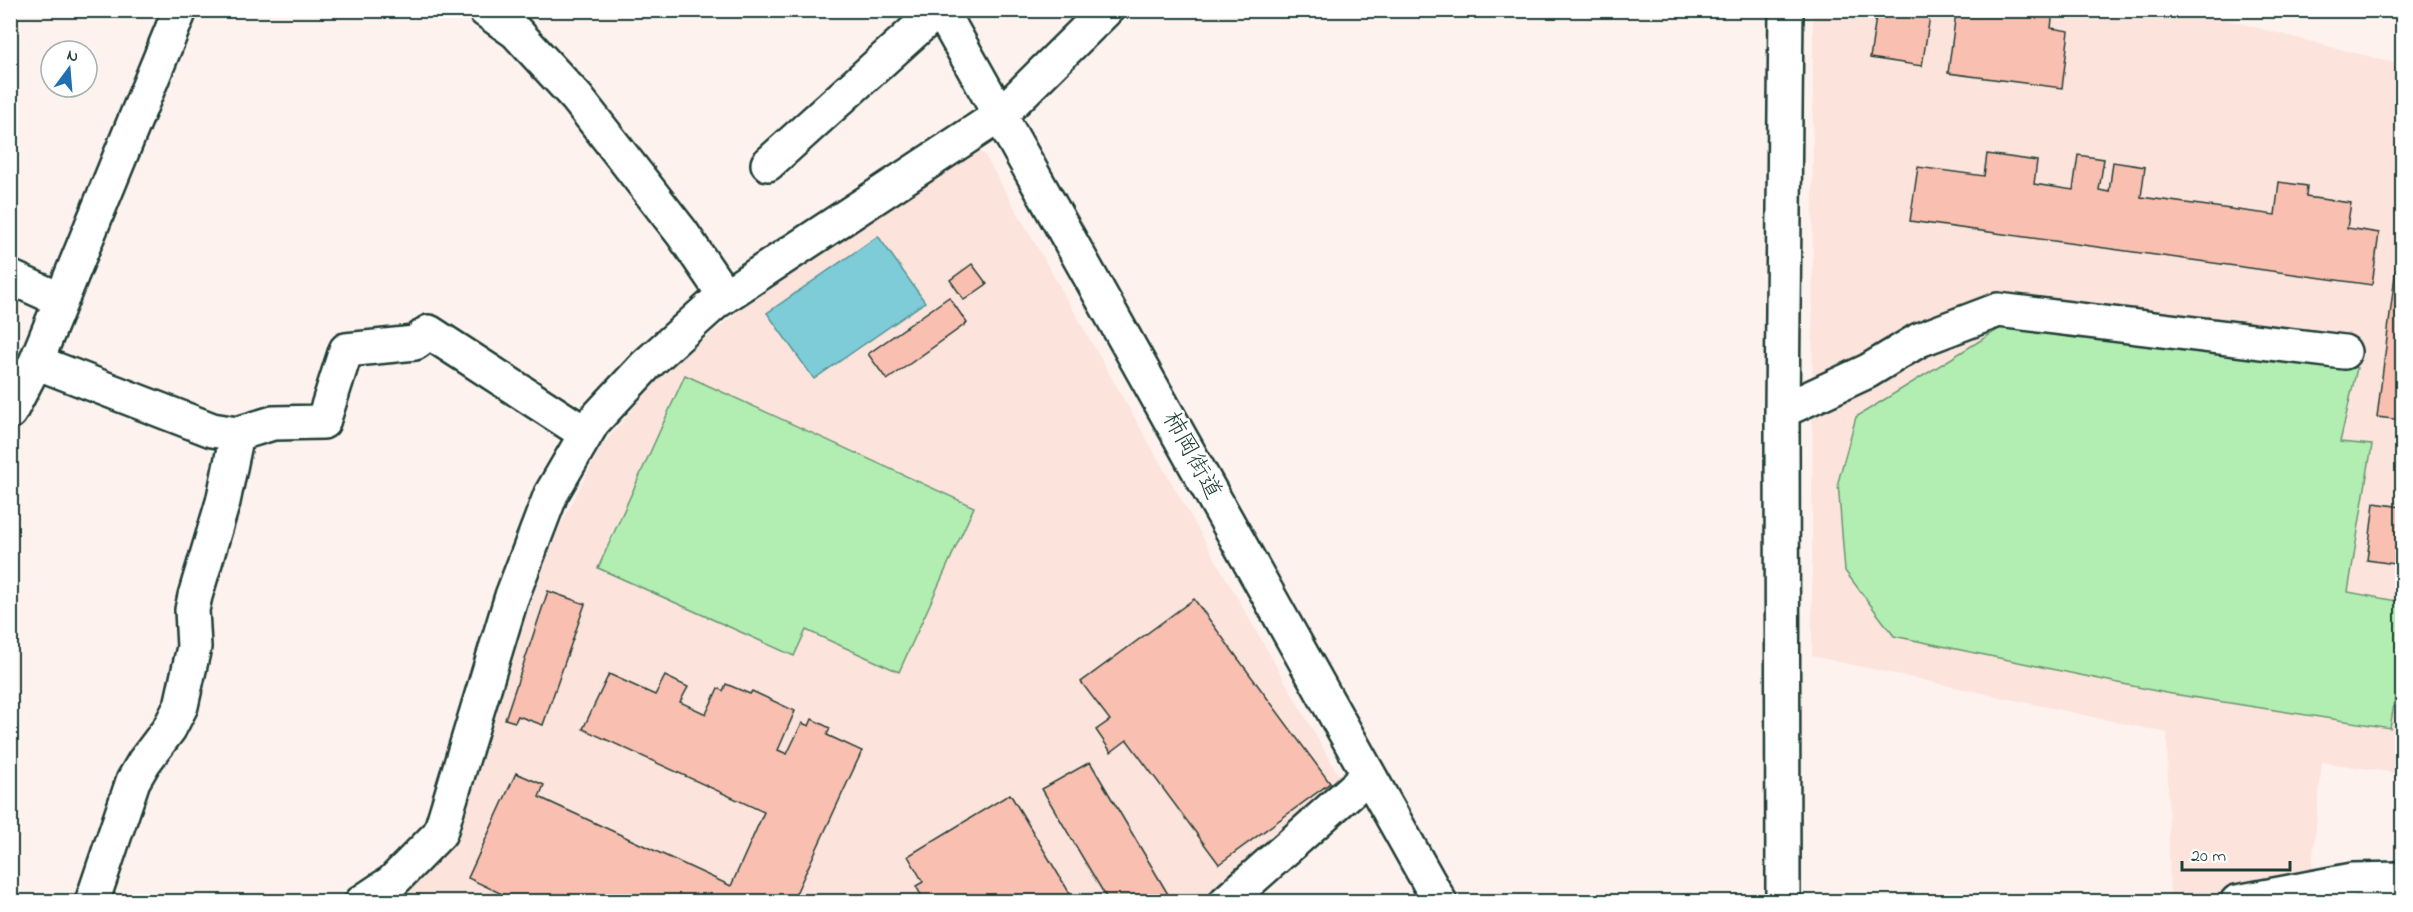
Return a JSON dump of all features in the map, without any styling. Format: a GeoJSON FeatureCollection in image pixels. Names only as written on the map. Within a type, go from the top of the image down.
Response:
{"type":"FeatureCollection","features":[{"type":"Feature","properties":{"kind":"street"},"geometry":{"type":"LineString","coordinates":[[10,412],[36,362],[180,10]]}},
{"type":"Feature","properties":{"kind":"street"},"geometry":{"type":"LineString","coordinates":[[485,10],[516,32],[577,98],[682,233],[725,296]]}},
{"type":"Feature","properties":{"kind":"street"},"geometry":{"type":"LineString","coordinates":[[768,164],[940,10]]}},
{"type":"Feature","properties":{"kind":"street","name":"柿岡街道"},"geometry":{"type":"LineString","coordinates":[[940,10],[1440,902]]}},
{"type":"Feature","properties":{"kind":"street"},"geometry":{"type":"LineString","coordinates":[[362,902],[392,882],[440,833],[512,596],[551,494],[593,422],[646,365],[725,296],[1000,115],[1106,10]]}},
{"type":"Feature","properties":{"kind":"street"},"geometry":{"type":"LineString","coordinates":[[1783,902],[1782,411],[1786,10]]}},
{"type":"Feature","properties":{"kind":"street"},"geometry":{"type":"LineString","coordinates":[[10,277],[61,300]]}},
{"type":"Feature","properties":{"kind":"street"},"geometry":{"type":"LineString","coordinates":[[1782,411],[1868,371],[1919,340],[1998,310],[2344,352]]}},
{"type":"Feature","properties":{"kind":"street"},"geometry":{"type":"LineString","coordinates":[[36,362],[212,430],[237,434],[273,423],[323,422],[346,350],[415,343],[429,332],[586,434]]}},
{"type":"Feature","properties":{"kind":"street"},"geometry":{"type":"LineString","coordinates":[[92,902],[133,781],[169,729],[181,706],[194,647],[192,610],[223,502],[237,434]]}},
{"type":"Feature","properties":{"kind":"street"},"geometry":{"type":"LineString","coordinates":[[1226,902],[1369,775]]}},
{"type":"Feature","properties":{"kind":"street"},"geometry":{"type":"LineString","coordinates":[[2248,901],[2353,880],[2403,879]]}},
{"type":"Feature","properties":{"kind":"shaded area"},"geometry":{"type":"Polygon","coordinates":[[[1813,11],[2191,11],[2402,65],[2402,774],[2322,762],[2311,878],[2247,888],[2190,901],[2170,901],[2167,733],[1812,656],[1813,11]]]}},
{"type":"Feature","properties":{"kind":"shaded area"},"geometry":{"type":"Polygon","coordinates":[[[971,149],[984,154],[1343,783],[1210,901],[400,902],[397,896],[458,840],[528,611],[559,528],[601,447],[662,374],[751,301],[971,149]]]}},
{"type":"Feature","properties":{"kind":"green space"},"geometry":{"type":"Polygon","coordinates":[[[2007,324],[2357,368],[2340,442],[2372,445],[2348,592],[2402,602],[2402,658],[2390,728],[2166,693],[1894,636],[1845,571],[1838,482],[1856,417],[2007,324]]]}},
{"type":"Feature","properties":{"kind":"green space"},"geometry":{"type":"Polygon","coordinates":[[[685,375],[974,507],[899,672],[806,630],[794,656],[598,568],[685,375]]]}},
{"type":"Feature","properties":{"kind":"water"},"geometry":{"type":"Polygon","coordinates":[[[878,236],[925,302],[814,379],[767,313],[878,236]]]}},
{"type":"Feature","properties":{"kind":"building"},"geometry":{"type":"Polygon","coordinates":[[[1877,10],[1931,10],[1922,66],[1870,58],[1877,10]]]}},
{"type":"Feature","properties":{"kind":"building"},"geometry":{"type":"Polygon","coordinates":[[[1970,10],[2053,10],[2051,28],[2069,31],[2062,88],[1948,73],[1956,13],[1969,15],[1970,10]]]}},
{"type":"Feature","properties":{"kind":"building"},"geometry":{"type":"Polygon","coordinates":[[[1987,154],[2037,161],[2034,184],[2073,190],[2078,155],[2104,159],[2099,190],[2109,192],[2113,162],[2145,167],[2141,197],[2275,215],[2279,182],[2307,186],[2306,197],[2351,203],[2347,228],[2379,233],[2372,285],[1910,221],[1918,167],[1984,176],[1987,154]]]}},
{"type":"Feature","properties":{"kind":"building"},"geometry":{"type":"Polygon","coordinates":[[[2402,220],[2402,420],[2377,417],[2402,220]]]}},
{"type":"Feature","properties":{"kind":"building"},"geometry":{"type":"Polygon","coordinates":[[[972,264],[987,284],[964,300],[950,280],[972,264]]]}},
{"type":"Feature","properties":{"kind":"building"},"geometry":{"type":"Polygon","coordinates":[[[949,297],[967,323],[887,380],[868,354],[949,297]]]}},
{"type":"Feature","properties":{"kind":"building"},"geometry":{"type":"Polygon","coordinates":[[[2374,503],[2402,507],[2402,565],[2367,560],[2374,503]]]}},
{"type":"Feature","properties":{"kind":"building"},"geometry":{"type":"Polygon","coordinates":[[[548,591],[585,604],[543,725],[518,716],[515,722],[505,719],[548,591]]]}},
{"type":"Feature","properties":{"kind":"building"},"geometry":{"type":"Polygon","coordinates":[[[1194,599],[1330,783],[1219,864],[1127,740],[1111,752],[1096,730],[1110,720],[1081,682],[1194,599]]]}},
{"type":"Feature","properties":{"kind":"building"},"geometry":{"type":"Polygon","coordinates":[[[609,674],[655,695],[665,676],[688,687],[680,702],[706,714],[718,688],[723,691],[726,684],[750,694],[752,691],[795,711],[778,750],[787,754],[802,723],[809,726],[812,719],[830,728],[827,735],[862,751],[792,902],[519,902],[468,878],[516,773],[544,785],[539,797],[731,886],[764,812],[583,729],[609,674]]]}},
{"type":"Feature","properties":{"kind":"building"},"geometry":{"type":"Polygon","coordinates":[[[1090,762],[1171,902],[1109,902],[1042,789],[1090,762]]]}},
{"type":"Feature","properties":{"kind":"building"},"geometry":{"type":"Polygon","coordinates":[[[1010,794],[1075,902],[925,902],[916,886],[923,882],[908,856],[1010,794]]]}}]}
